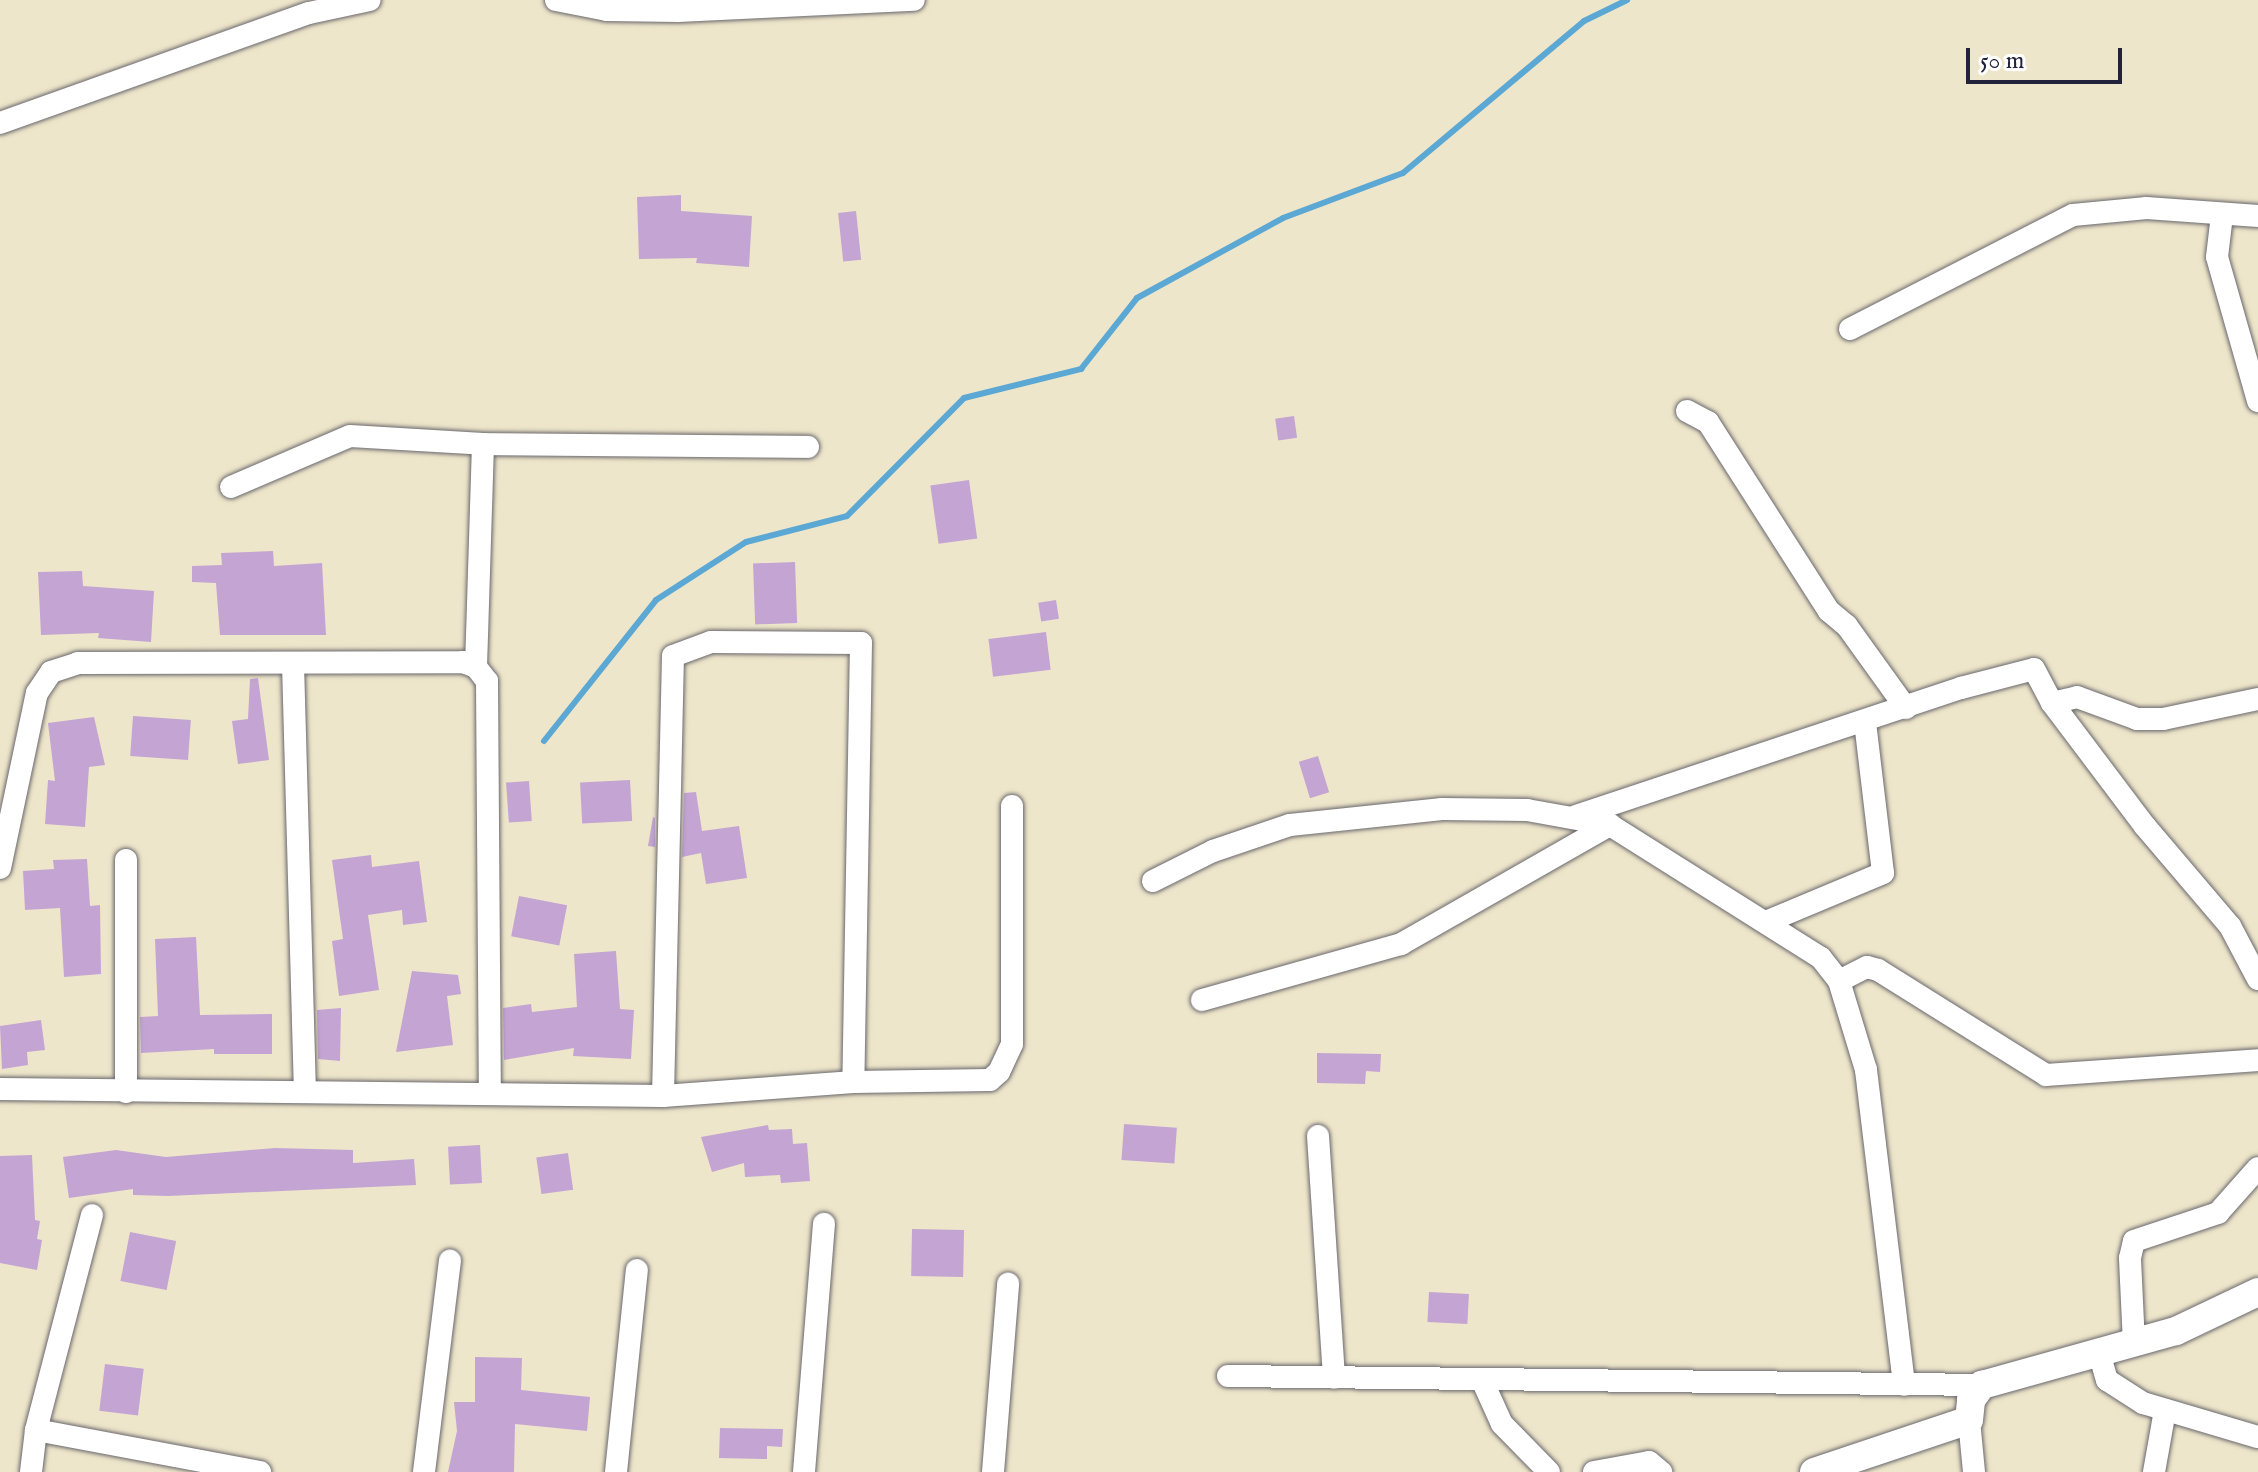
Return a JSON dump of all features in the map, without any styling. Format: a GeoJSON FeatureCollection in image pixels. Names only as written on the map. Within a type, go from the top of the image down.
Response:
{"type":"FeatureCollection","features":[{"type":"Feature","properties":{"kind":"street"},"geometry":{"type":"LineString","coordinates":[[0,123],[309,13],[370,0]]}},
{"type":"Feature","properties":{"kind":"street"},"geometry":{"type":"LineString","coordinates":[[556,0],[607,10],[678,11],[914,0]]}},
{"type":"Feature","properties":{"kind":"street"},"geometry":{"type":"LineString","coordinates":[[1850,329],[2073,215],[2147,208],[2258,216]]}},
{"type":"Feature","properties":{"kind":"street"},"geometry":{"type":"LineString","coordinates":[[2222,215],[2217,257],[2258,401]]}},
{"type":"Feature","properties":{"kind":"street"},"geometry":{"type":"LineString","coordinates":[[1687,411],[1708,422],[1829,611],[1847,626],[1906,708]]}},
{"type":"Feature","properties":{"kind":"street"},"geometry":{"type":"LineString","coordinates":[[231,487],[350,436],[483,444],[808,447]]}},
{"type":"Feature","properties":{"kind":"street"},"geometry":{"type":"LineString","coordinates":[[476,667],[483,444]]}},
{"type":"Feature","properties":{"kind":"street"},"geometry":{"type":"LineString","coordinates":[[663,1096],[673,656],[711,642],[861,643],[853,1082]]}},
{"type":"Feature","properties":{"kind":"street"},"geometry":{"type":"LineString","coordinates":[[0,868],[37,693],[51,672],[78,663],[463,662],[476,667],[487,681],[490,1091]]}},
{"type":"Feature","properties":{"kind":"street"},"geometry":{"type":"LineString","coordinates":[[293,664],[305,1092]]}},
{"type":"Feature","properties":{"kind":"street"},"geometry":{"type":"LineString","coordinates":[[1576,816],[2034,669],[2052,703],[2144,825],[2221,914],[2258,979]]}},
{"type":"Feature","properties":{"kind":"street"},"geometry":{"type":"LineString","coordinates":[[2052,703],[2077,697],[2137,719],[2163,719],[2258,699]]}},
{"type":"Feature","properties":{"kind":"street"},"geometry":{"type":"LineString","coordinates":[[1766,922],[1883,873],[1865,722]]}},
{"type":"Feature","properties":{"kind":"street"},"geometry":{"type":"LineString","coordinates":[[0,1089],[126,1092],[490,1091],[663,1096],[853,1082],[990,1080],[1007,1060],[1012,1044],[1012,806]]}},
{"type":"Feature","properties":{"kind":"street"},"geometry":{"type":"LineString","coordinates":[[1153,881],[1248,837],[1304,822],[1442,809],[1576,816],[1610,825],[1821,958],[1839,981],[1866,1070],[1904,1385]]}},
{"type":"Feature","properties":{"kind":"street"},"geometry":{"type":"LineString","coordinates":[[1202,1000],[1401,944],[1610,825]]}},
{"type":"Feature","properties":{"kind":"street"},"geometry":{"type":"LineString","coordinates":[[126,860],[126,1092]]}},
{"type":"Feature","properties":{"kind":"street"},"geometry":{"type":"LineString","coordinates":[[1839,981],[1867,967],[1878,970],[2046,1075],[2258,1060]]}},
{"type":"Feature","properties":{"kind":"street"},"geometry":{"type":"LineString","coordinates":[[1318,1136],[1334,1377]]}},
{"type":"Feature","properties":{"kind":"street"},"geometry":{"type":"LineString","coordinates":[[2134,1344],[2130,1258],[2134,1241],[2218,1213],[2258,1168]]}},
{"type":"Feature","properties":{"kind":"street"},"geometry":{"type":"LineString","coordinates":[[31,1472],[36,1430],[92,1215]]}},
{"type":"Feature","properties":{"kind":"street"},"geometry":{"type":"LineString","coordinates":[[804,1472],[824,1224]]}},
{"type":"Feature","properties":{"kind":"street"},"geometry":{"type":"LineString","coordinates":[[424,1472],[450,1261]]}},
{"type":"Feature","properties":{"kind":"street"},"geometry":{"type":"LineString","coordinates":[[616,1472],[637,1270]]}},
{"type":"Feature","properties":{"kind":"street"},"geometry":{"type":"LineString","coordinates":[[993,1472],[1008,1284]]}},
{"type":"Feature","properties":{"kind":"street"},"geometry":{"type":"LineString","coordinates":[[1228,1376],[1982,1385],[2100,1356],[2176,1331],[2258,1292]]}},
{"type":"Feature","properties":{"kind":"street"},"geometry":{"type":"LineString","coordinates":[[2100,1356],[2107,1380],[2165,1410],[2258,1437]]}},
{"type":"Feature","properties":{"kind":"street"},"geometry":{"type":"LineString","coordinates":[[1482,1380],[1502,1424],[1549,1472]]}},
{"type":"Feature","properties":{"kind":"street"},"geometry":{"type":"LineString","coordinates":[[1974,1472],[1969,1420],[1971,1400],[1982,1385]]}},
{"type":"Feature","properties":{"kind":"street"},"geometry":{"type":"LineString","coordinates":[[2154,1472],[2165,1410]]}},
{"type":"Feature","properties":{"kind":"street"},"geometry":{"type":"LineString","coordinates":[[1814,1472],[1969,1420]]}},
{"type":"Feature","properties":{"kind":"street"},"geometry":{"type":"LineString","coordinates":[[36,1430],[260,1472]]}},
{"type":"Feature","properties":{"kind":"street"},"geometry":{"type":"LineString","coordinates":[[1594,1472],[1649,1462],[1661,1472]]}},
{"type":"Feature","properties":{"kind":"building"},"geometry":{"type":"Polygon","coordinates":[[[681,195],[681,211],[752,216],[749,267],[696,263],[697,258],[639,259],[637,197],[681,195]]]}},
{"type":"Feature","properties":{"kind":"building"},"geometry":{"type":"Polygon","coordinates":[[[856,211],[861,260],[843,262],[838,213],[856,211]]]}},
{"type":"Feature","properties":{"kind":"building"},"geometry":{"type":"Polygon","coordinates":[[[1294,416],[1297,438],[1278,440],[1275,419],[1294,416]]]}},
{"type":"Feature","properties":{"kind":"building"},"geometry":{"type":"Polygon","coordinates":[[[969,480],[977,538],[939,544],[930,485],[969,480]]]}},
{"type":"Feature","properties":{"kind":"building"},"geometry":{"type":"Polygon","coordinates":[[[273,551],[274,566],[322,563],[326,635],[220,635],[216,583],[192,582],[192,566],[222,565],[221,553],[273,551]]]}},
{"type":"Feature","properties":{"kind":"building"},"geometry":{"type":"Polygon","coordinates":[[[795,562],[797,623],[755,624],[753,563],[795,562]]]}},
{"type":"Feature","properties":{"kind":"building"},"geometry":{"type":"Polygon","coordinates":[[[82,571],[83,586],[154,591],[151,642],[98,638],[99,633],[41,635],[38,572],[82,571]]]}},
{"type":"Feature","properties":{"kind":"building"},"geometry":{"type":"Polygon","coordinates":[[[1056,600],[1059,619],[1041,622],[1038,603],[1056,600]]]}},
{"type":"Feature","properties":{"kind":"building"},"geometry":{"type":"Polygon","coordinates":[[[1046,632],[1051,670],[993,677],[988,639],[1046,632]]]}},
{"type":"Feature","properties":{"kind":"building"},"geometry":{"type":"Polygon","coordinates":[[[258,678],[269,760],[238,764],[232,721],[248,719],[250,679],[258,678]]]}},
{"type":"Feature","properties":{"kind":"building"},"geometry":{"type":"Polygon","coordinates":[[[133,716],[191,720],[188,760],[130,756],[133,716]]]}},
{"type":"Feature","properties":{"kind":"building"},"geometry":{"type":"Polygon","coordinates":[[[94,717],[105,765],[89,767],[85,827],[45,824],[48,780],[55,781],[48,723],[94,717]]]}},
{"type":"Feature","properties":{"kind":"building"},"geometry":{"type":"Polygon","coordinates":[[[1318,756],[1329,792],[1310,798],[1299,762],[1318,756]]]}},
{"type":"Feature","properties":{"kind":"building"},"geometry":{"type":"Polygon","coordinates":[[[630,780],[632,821],[582,824],[580,783],[630,780]]]}},
{"type":"Feature","properties":{"kind":"building"},"geometry":{"type":"Polygon","coordinates":[[[529,781],[532,821],[509,823],[506,783],[529,781]]]}},
{"type":"Feature","properties":{"kind":"building"},"geometry":{"type":"Polygon","coordinates":[[[696,792],[702,831],[739,826],[747,878],[706,884],[701,853],[682,857],[684,793],[696,792]]]}},
{"type":"Feature","properties":{"kind":"building"},"geometry":{"type":"Polygon","coordinates":[[[655,818],[655,847],[648,846],[655,818]]]}},
{"type":"Feature","properties":{"kind":"building"},"geometry":{"type":"Polygon","coordinates":[[[371,855],[372,867],[419,861],[427,922],[403,925],[402,910],[368,915],[379,990],[339,996],[332,941],[343,939],[332,860],[371,855]]]}},
{"type":"Feature","properties":{"kind":"building"},"geometry":{"type":"Polygon","coordinates":[[[87,859],[90,906],[100,905],[101,974],[64,977],[60,908],[25,910],[23,871],[54,869],[53,860],[87,859]]]}},
{"type":"Feature","properties":{"kind":"building"},"geometry":{"type":"Polygon","coordinates":[[[519,896],[567,905],[559,946],[511,936],[519,896]]]}},
{"type":"Feature","properties":{"kind":"building"},"geometry":{"type":"Polygon","coordinates":[[[196,937],[200,1015],[272,1014],[272,1054],[214,1054],[214,1049],[141,1053],[140,1017],[158,1016],[155,939],[196,937]]]}},
{"type":"Feature","properties":{"kind":"building"},"geometry":{"type":"Polygon","coordinates":[[[616,951],[620,1009],[634,1010],[631,1059],[573,1056],[574,1048],[504,1060],[503,1008],[531,1004],[532,1012],[577,1007],[574,954],[616,951]]]}},
{"type":"Feature","properties":{"kind":"building"},"geometry":{"type":"Polygon","coordinates":[[[412,971],[458,975],[461,994],[447,996],[453,1045],[396,1052],[412,971]]]}},
{"type":"Feature","properties":{"kind":"building"},"geometry":{"type":"Polygon","coordinates":[[[341,1008],[340,1061],[318,1059],[317,1010],[341,1008]]]}},
{"type":"Feature","properties":{"kind":"building"},"geometry":{"type":"Polygon","coordinates":[[[41,1020],[45,1050],[27,1052],[28,1065],[2,1069],[0,1026],[41,1020]]]}},
{"type":"Feature","properties":{"kind":"building"},"geometry":{"type":"Polygon","coordinates":[[[1317,1053],[1381,1054],[1380,1072],[1366,1071],[1365,1084],[1317,1083],[1317,1053]]]}},
{"type":"Feature","properties":{"kind":"building"},"geometry":{"type":"Polygon","coordinates":[[[1124,1124],[1177,1128],[1174,1164],[1121,1160],[1124,1124]]]}},
{"type":"Feature","properties":{"kind":"building"},"geometry":{"type":"Polygon","coordinates":[[[768,1125],[769,1130],[792,1129],[793,1144],[807,1143],[810,1181],[781,1183],[780,1175],[745,1177],[744,1163],[712,1172],[701,1137],[768,1125]]]}},
{"type":"Feature","properties":{"kind":"building"},"geometry":{"type":"Polygon","coordinates":[[[480,1145],[482,1183],[450,1185],[448,1147],[480,1145]]]}},
{"type":"Feature","properties":{"kind":"building"},"geometry":{"type":"Polygon","coordinates":[[[275,1148],[353,1150],[353,1163],[414,1159],[416,1185],[168,1196],[133,1195],[133,1189],[69,1198],[63,1157],[116,1150],[166,1157],[275,1148]]]}},
{"type":"Feature","properties":{"kind":"building"},"geometry":{"type":"Polygon","coordinates":[[[568,1153],[573,1190],[541,1194],[536,1157],[568,1153]]]}},
{"type":"Feature","properties":{"kind":"building"},"geometry":{"type":"Polygon","coordinates":[[[32,1155],[35,1220],[40,1221],[37,1239],[42,1240],[37,1270],[0,1263],[0,1156],[32,1155]]]}},
{"type":"Feature","properties":{"kind":"building"},"geometry":{"type":"Polygon","coordinates":[[[912,1229],[964,1230],[963,1277],[911,1276],[912,1229]]]}},
{"type":"Feature","properties":{"kind":"building"},"geometry":{"type":"Polygon","coordinates":[[[130,1232],[176,1241],[167,1290],[120,1281],[130,1232]]]}},
{"type":"Feature","properties":{"kind":"building"},"geometry":{"type":"Polygon","coordinates":[[[1429,1292],[1469,1294],[1467,1324],[1427,1322],[1429,1292]]]}},
{"type":"Feature","properties":{"kind":"building"},"geometry":{"type":"Polygon","coordinates":[[[475,1357],[522,1358],[521,1390],[590,1397],[587,1431],[515,1424],[514,1472],[448,1472],[457,1431],[454,1402],[475,1402],[475,1357]]]}},
{"type":"Feature","properties":{"kind":"building"},"geometry":{"type":"Polygon","coordinates":[[[105,1364],[144,1369],[138,1415],[99,1411],[105,1364]]]}},
{"type":"Feature","properties":{"kind":"building"},"geometry":{"type":"Polygon","coordinates":[[[720,1428],[783,1429],[782,1447],[767,1446],[767,1459],[719,1458],[720,1428]]]}},
{"type":"Feature","properties":{"kind":"waterway"},"geometry":{"type":"LineString","coordinates":[[544,741],[656,600],[746,542],[847,516],[964,398],[1081,369],[1137,298],[1283,218],[1403,173],[1584,21],[1627,0]]}}]}
